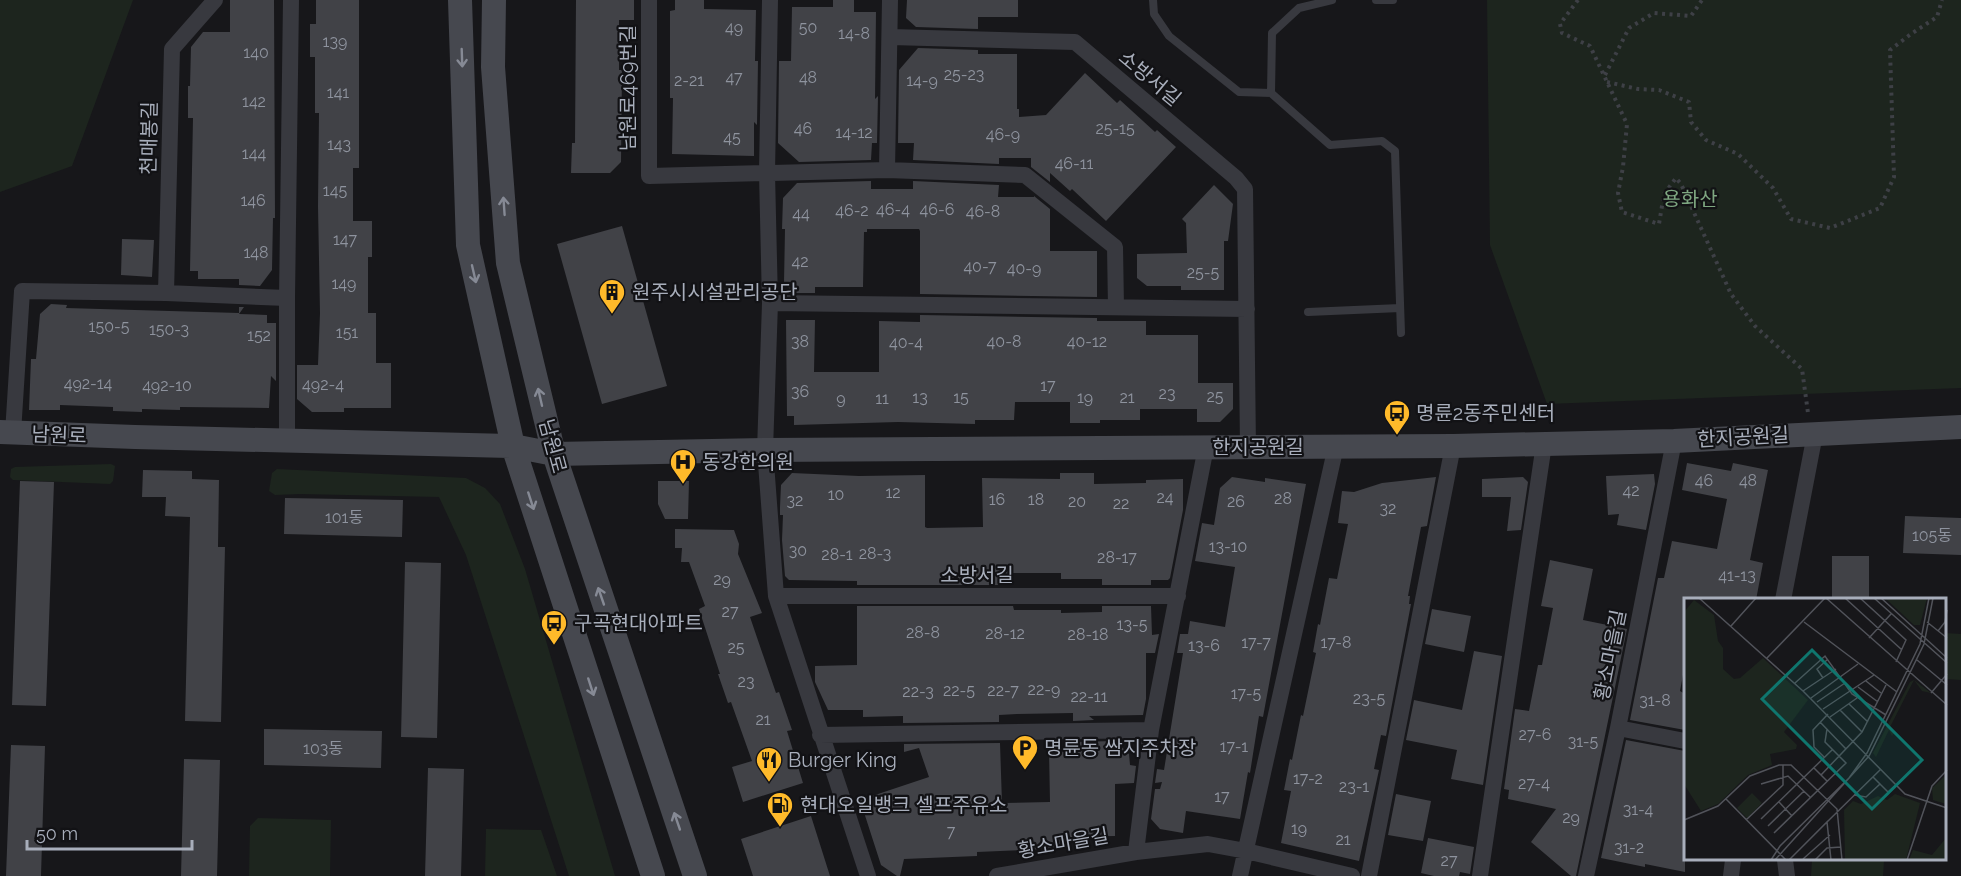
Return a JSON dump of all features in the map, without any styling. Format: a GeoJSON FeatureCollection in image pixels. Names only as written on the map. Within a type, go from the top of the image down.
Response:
{"type":"FeatureCollection","features":[{"type":"Feature","properties":{"kind":"street","name":"천매봉길"},"geometry":{"type":"LineString","coordinates":[[166,293],[172,50],[215,0]]}},
{"type":"Feature","properties":{"kind":"street"},"geometry":{"type":"LineString","coordinates":[[287,440],[291,0]]}},
{"type":"Feature","properties":{"kind":"street","name":"남원로"},"geometry":{"type":"LineString","coordinates":[[460,0],[468,245],[513,446],[653,876]]}},
{"type":"Feature","properties":{"kind":"street","name":"남원로"},"geometry":{"type":"LineString","coordinates":[[494,0],[493,67],[508,263],[554,454],[695,876]]}},
{"type":"Feature","properties":{"kind":"street","name":"남원로469번길"},"geometry":{"type":"LineString","coordinates":[[649,0],[649,176],[767,172]]}},
{"type":"Feature","properties":{"kind":"street"},"geometry":{"type":"LineString","coordinates":[[770,0],[767,172],[770,303],[765,450],[776,596],[868,876]]}},
{"type":"Feature","properties":{"kind":"street"},"geometry":{"type":"LineString","coordinates":[[887,170],[890,0]]}},
{"type":"Feature","properties":{"kind":"street","name":"소방서길"},"geometry":{"type":"LineString","coordinates":[[891,37],[1075,42],[1236,178],[1245,189],[1248,448]]}},
{"type":"Feature","properties":{"kind":"street"},"geometry":{"type":"LineString","coordinates":[[767,172],[887,170],[1025,175],[1115,247],[1116,307]]}},
{"type":"Feature","properties":{"kind":"street"},"geometry":{"type":"LineString","coordinates":[[7,433],[22,291],[166,293],[287,298]]}},
{"type":"Feature","properties":{"kind":"street"},"geometry":{"type":"LineString","coordinates":[[770,303],[1247,309]]}},
{"type":"Feature","properties":{"kind":"street"},"geometry":{"type":"LineString","coordinates":[[1783,598],[1811,424]]}},
{"type":"Feature","properties":{"kind":"street","name":"한지공원길"},"geometry":{"type":"LineString","coordinates":[[513,446],[554,454],[765,450],[1454,446],[1674,441],[1811,424],[1961,427]]}},
{"type":"Feature","properties":{"kind":"street","name":"남원로"},"geometry":{"type":"LineString","coordinates":[[7,433],[513,446]]}},
{"type":"Feature","properties":{"kind":"street","name":"황소마을길"},"geometry":{"type":"LineString","coordinates":[[1586,876],[1618,728],[1674,441]]}},
{"type":"Feature","properties":{"kind":"street"},"geometry":{"type":"LineString","coordinates":[[1480,876],[1544,444]]}},
{"type":"Feature","properties":{"kind":"street"},"geometry":{"type":"LineString","coordinates":[[1240,876],[1336,446]]}},
{"type":"Feature","properties":{"kind":"street"},"geometry":{"type":"LineString","coordinates":[[1369,876],[1454,446]]}},
{"type":"Feature","properties":{"kind":"street","name":"황소마을길"},"geometry":{"type":"LineString","coordinates":[[1136,852],[1151,730],[1206,447]]}},
{"type":"Feature","properties":{"kind":"street","name":"소방서길"},"geometry":{"type":"LineString","coordinates":[[776,596],[1178,596]]}},
{"type":"Feature","properties":{"kind":"street"},"geometry":{"type":"LineString","coordinates":[[1618,728],[1684,741]]}},
{"type":"Feature","properties":{"kind":"street"},"geometry":{"type":"LineString","coordinates":[[820,735],[1151,730]]}},
{"type":"Feature","properties":{"kind":"street","name":"황소마을길"},"geometry":{"type":"LineString","coordinates":[[997,876],[1136,852],[1208,844],[1352,876]]}},
{"type":"Feature","properties":{"kind":"street"},"geometry":{"type":"LineString","coordinates":[[1731,876],[1733,861]]}},
{"type":"Feature","properties":{"kind":"street"},"geometry":{"type":"LineString","coordinates":[[1785,861],[1787,876]]}},
{"type":"Feature","properties":{"kind":"lane"},"geometry":{"type":"LineString","coordinates":[[1153,0],[1154,14],[1169,36],[1239,92],[1271,93],[1330,146],[1382,141],[1395,151],[1401,333]]}},
{"type":"Feature","properties":{"kind":"lane"},"geometry":{"type":"LineString","coordinates":[[1271,93],[1272,33],[1299,8],[1332,0]]}},
{"type":"Feature","properties":{"kind":"lane"},"geometry":{"type":"LineString","coordinates":[[1377,0],[1393,0]]}},
{"type":"Feature","properties":{"kind":"lane"},"geometry":{"type":"LineString","coordinates":[[1308,312],[1400,308]]}},
{"type":"Feature","properties":{"kind":"path"},"geometry":{"type":"LineString","coordinates":[[1578,0],[1560,24],[1562,33],[1590,46],[1627,124],[1618,193],[1622,212],[1659,224],[1664,194],[1676,178],[1681,184],[1731,294],[1755,326],[1802,369],[1811,424]]}},
{"type":"Feature","properties":{"kind":"path"},"geometry":{"type":"LineString","coordinates":[[1605,76],[1629,28],[1654,13],[1691,16],[1702,0]]}},
{"type":"Feature","properties":{"kind":"path"},"geometry":{"type":"LineString","coordinates":[[1607,82],[1638,89],[1659,90],[1689,102],[1692,122],[1706,140],[1738,154],[1773,188],[1791,219],[1830,228],[1880,208],[1894,177],[1890,50],[1937,17],[1942,0]]}},
{"type":"Feature","properties":{"kind":"green space"},"geometry":{"type":"Polygon","coordinates":[[[0,0],[133,0],[72,166],[0,192],[0,0]]]}},
{"type":"Feature","properties":{"kind":"green space","name":"용화산"},"geometry":{"type":"Polygon","coordinates":[[[1487,0],[1961,0],[1961,388],[1547,404],[1490,245],[1487,0]]]}},
{"type":"Feature","properties":{"kind":"green space"},"geometry":{"type":"Polygon","coordinates":[[[111,464],[115,466],[113,481],[110,484],[13,480],[10,477],[11,469],[15,467],[111,464]]]}},
{"type":"Feature","properties":{"kind":"green space"},"geometry":{"type":"Polygon","coordinates":[[[277,469],[466,478],[485,488],[500,504],[525,569],[615,876],[569,876],[466,555],[439,497],[275,495],[269,491],[272,473],[277,469]]]}},
{"type":"Feature","properties":{"kind":"green space"},"geometry":{"type":"Polygon","coordinates":[[[1946,633],[1961,634],[1961,680],[1946,679],[1946,633]]]}},
{"type":"Feature","properties":{"kind":"green space"},"geometry":{"type":"Polygon","coordinates":[[[258,818],[331,820],[330,876],[249,876],[250,826],[258,818]]]}},
{"type":"Feature","properties":{"kind":"green space"},"geometry":{"type":"Polygon","coordinates":[[[486,829],[541,830],[557,876],[485,876],[486,829]]]}},
{"type":"Feature","properties":{"kind":"green space"},"geometry":{"type":"Polygon","coordinates":[[[1812,861],[1884,861],[1883,876],[1811,876],[1812,861]]]}},
{"type":"Feature","properties":{"kind":"building"},"geometry":{"type":"Polygon","coordinates":[[[230,0],[274,0],[275,218],[273,218],[272,270],[260,286],[239,285],[239,279],[198,279],[198,271],[190,271],[193,118],[188,118],[188,86],[190,86],[191,47],[203,32],[230,32],[230,0]]]}},
{"type":"Feature","properties":{"kind":"building"},"geometry":{"type":"Polygon","coordinates":[[[316,0],[359,0],[359,168],[353,168],[353,221],[372,221],[372,257],[368,257],[368,313],[376,313],[376,363],[391,363],[391,408],[344,408],[344,412],[312,412],[297,399],[297,365],[318,365],[319,113],[315,113],[315,57],[310,57],[310,24],[316,24],[316,0]]]}},
{"type":"Feature","properties":{"kind":"building"},"geometry":{"type":"Polygon","coordinates":[[[576,0],[634,0],[634,20],[619,20],[619,70],[622,70],[621,162],[610,173],[571,173],[572,143],[575,143],[576,0]]]}},
{"type":"Feature","properties":{"kind":"building"},"geometry":{"type":"Polygon","coordinates":[[[675,0],[704,0],[704,9],[756,10],[755,61],[758,61],[754,156],[672,154],[670,11],[675,10],[675,0]]]}},
{"type":"Feature","properties":{"kind":"building"},"geometry":{"type":"Polygon","coordinates":[[[833,0],[854,0],[854,12],[876,12],[877,143],[872,143],[871,160],[799,162],[778,143],[779,61],[791,61],[792,7],[833,7],[833,0]]]}},
{"type":"Feature","properties":{"kind":"building"},"geometry":{"type":"Polygon","coordinates":[[[907,0],[1018,0],[1018,17],[978,17],[978,29],[916,27],[906,18],[907,0]]]}},
{"type":"Feature","properties":{"kind":"building"},"geometry":{"type":"Polygon","coordinates":[[[918,48],[978,50],[978,54],[1017,54],[1019,117],[1046,115],[1085,73],[1117,103],[1120,100],[1155,132],[1157,130],[1176,147],[1106,221],[1072,189],[1070,191],[1050,173],[1050,182],[1031,167],[1031,158],[999,158],[999,164],[913,160],[914,143],[898,143],[899,70],[918,48]]]}},
{"type":"Feature","properties":{"kind":"building"},"geometry":{"type":"Polygon","coordinates":[[[871,181],[871,189],[913,189],[913,181],[999,185],[998,197],[1034,196],[1050,209],[1050,251],[1097,251],[1097,297],[920,294],[919,229],[867,229],[867,232],[864,232],[863,287],[815,287],[815,293],[794,293],[784,283],[783,198],[797,183],[871,181]]]}},
{"type":"Feature","properties":{"kind":"building"},"geometry":{"type":"Polygon","coordinates":[[[1214,185],[1233,204],[1228,241],[1224,241],[1224,290],[1181,290],[1181,286],[1147,286],[1137,278],[1137,254],[1187,253],[1186,223],[1182,219],[1214,185]]]}},
{"type":"Feature","properties":{"kind":"building","name":"원주시시설관리공단"},"geometry":{"type":"Polygon","coordinates":[[[622,226],[667,386],[602,404],[557,244],[622,226]]]}},
{"type":"Feature","properties":{"kind":"building"},"geometry":{"type":"Polygon","coordinates":[[[122,239],[154,240],[152,277],[121,275],[122,239]]]}},
{"type":"Feature","properties":{"kind":"building"},"geometry":{"type":"Polygon","coordinates":[[[51,304],[67,305],[66,308],[239,313],[239,307],[244,307],[239,314],[267,315],[267,323],[276,323],[276,381],[271,376],[269,408],[180,407],[180,410],[142,409],[142,412],[113,411],[113,407],[60,405],[60,410],[29,410],[31,359],[36,359],[40,314],[51,304]]]}},
{"type":"Feature","properties":{"kind":"building"},"geometry":{"type":"Polygon","coordinates":[[[920,315],[1146,321],[1146,335],[1198,335],[1198,383],[1233,383],[1233,409],[1220,422],[1197,422],[1197,409],[1140,409],[1140,420],[1070,423],[1070,402],[1015,402],[1014,420],[975,420],[975,424],[898,422],[794,425],[794,416],[787,416],[786,320],[815,320],[814,372],[879,372],[879,321],[920,322],[920,315]]]}},
{"type":"Feature","properties":{"kind":"building"},"geometry":{"type":"Polygon","coordinates":[[[1687,463],[1731,471],[1733,463],[1768,470],[1750,560],[1763,563],[1756,598],[1684,598],[1684,669],[1680,691],[1684,693],[1684,730],[1630,720],[1658,578],[1664,578],[1672,541],[1717,549],[1727,499],[1682,490],[1687,463]]]}},
{"type":"Feature","properties":{"kind":"building"},"geometry":{"type":"Polygon","coordinates":[[[143,470],[192,471],[192,479],[219,480],[218,547],[225,547],[221,722],[185,721],[190,517],[165,516],[166,497],[142,497],[143,470]]]}},
{"type":"Feature","properties":{"kind":"building"},"geometry":{"type":"Polygon","coordinates":[[[792,473],[859,476],[925,475],[925,527],[927,528],[983,527],[982,478],[1060,479],[1060,473],[1094,473],[1094,484],[1146,483],[1146,480],[1183,479],[1183,510],[1170,578],[1151,580],[1151,585],[1102,585],[1102,579],[1061,579],[1061,573],[1013,573],[1013,585],[857,585],[857,581],[789,580],[785,576],[782,540],[783,515],[780,515],[780,507],[781,485],[792,473]]]}},
{"type":"Feature","properties":{"kind":"building"},"geometry":{"type":"Polygon","coordinates":[[[1654,474],[1655,484],[1646,530],[1617,525],[1619,514],[1608,515],[1606,476],[1654,474]]]}},
{"type":"Feature","properties":{"kind":"building"},"geometry":{"type":"Polygon","coordinates":[[[1232,477],[1265,482],[1265,478],[1306,484],[1263,717],[1259,716],[1240,819],[1186,811],[1183,833],[1160,829],[1151,819],[1155,789],[1160,789],[1162,782],[1155,783],[1157,769],[1164,770],[1183,653],[1177,653],[1180,634],[1188,634],[1190,621],[1225,627],[1235,567],[1195,561],[1202,523],[1214,525],[1220,488],[1232,477]]]}},
{"type":"Feature","properties":{"kind":"building"},"geometry":{"type":"Polygon","coordinates":[[[1436,477],[1427,526],[1421,527],[1408,596],[1410,596],[1409,604],[1411,604],[1386,736],[1381,735],[1374,769],[1379,770],[1359,861],[1281,843],[1291,791],[1284,790],[1316,653],[1313,652],[1318,624],[1320,625],[1329,578],[1337,579],[1348,524],[1338,523],[1342,491],[1354,492],[1382,483],[1436,477]]]}},
{"type":"Feature","properties":{"kind":"building"},"geometry":{"type":"Polygon","coordinates":[[[1523,477],[1528,482],[1521,530],[1507,531],[1511,497],[1482,497],[1482,479],[1523,477]]]}},
{"type":"Feature","properties":{"kind":"building"},"geometry":{"type":"Polygon","coordinates":[[[20,481],[54,482],[46,706],[12,705],[20,481]]]}},
{"type":"Feature","properties":{"kind":"building"},"geometry":{"type":"Polygon","coordinates":[[[658,481],[689,481],[688,519],[665,519],[658,504],[658,481]]]}},
{"type":"Feature","properties":{"kind":"building"},"geometry":{"type":"Polygon","coordinates":[[[285,498],[403,500],[402,537],[284,534],[285,498]]]}},
{"type":"Feature","properties":{"kind":"building"},"geometry":{"type":"Polygon","coordinates":[[[1905,516],[1961,518],[1961,555],[1903,553],[1905,516]]]}},
{"type":"Feature","properties":{"kind":"building"},"geometry":{"type":"Polygon","coordinates":[[[675,529],[734,530],[739,544],[738,554],[762,613],[750,617],[776,693],[779,692],[792,730],[787,731],[803,783],[743,802],[732,767],[752,761],[731,702],[728,703],[718,674],[720,674],[699,609],[705,606],[689,562],[681,562],[682,548],[675,548],[675,529]]]}},
{"type":"Feature","properties":{"kind":"building"},"geometry":{"type":"Polygon","coordinates":[[[1832,556],[1869,556],[1869,598],[1832,598],[1832,556]]]}},
{"type":"Feature","properties":{"kind":"building"},"geometry":{"type":"Polygon","coordinates":[[[1550,560],[1593,569],[1583,620],[1627,629],[1576,876],[1571,876],[1531,842],[1556,809],[1508,799],[1509,790],[1504,789],[1515,709],[1529,711],[1538,665],[1542,665],[1553,608],[1541,606],[1550,560]]]}},
{"type":"Feature","properties":{"kind":"building"},"geometry":{"type":"Polygon","coordinates":[[[405,562],[441,563],[437,738],[401,737],[405,562]]]}},
{"type":"Feature","properties":{"kind":"building"},"geometry":{"type":"Polygon","coordinates":[[[857,606],[1013,606],[1014,610],[1061,610],[1061,613],[1102,612],[1102,606],[1151,606],[1152,635],[1159,634],[1155,653],[1146,653],[1146,699],[1143,715],[1089,716],[1094,720],[1073,721],[1073,713],[1017,714],[999,715],[999,722],[903,723],[903,716],[863,717],[863,710],[828,710],[815,682],[815,666],[857,665],[857,606]]]}},
{"type":"Feature","properties":{"kind":"building"},"geometry":{"type":"Polygon","coordinates":[[[1432,609],[1471,616],[1464,652],[1425,644],[1432,609]]]}},
{"type":"Feature","properties":{"kind":"building"},"geometry":{"type":"Polygon","coordinates":[[[1474,651],[1502,656],[1483,785],[1451,779],[1457,750],[1406,740],[1414,700],[1462,710],[1474,651]]]}},
{"type":"Feature","properties":{"kind":"building"},"geometry":{"type":"Polygon","coordinates":[[[264,729],[382,731],[381,768],[264,765],[264,729]]]}},
{"type":"Feature","properties":{"kind":"building"},"geometry":{"type":"Polygon","coordinates":[[[1626,740],[1684,751],[1685,872],[1601,858],[1626,740]]]}},
{"type":"Feature","properties":{"kind":"building"},"geometry":{"type":"Polygon","coordinates":[[[1115,741],[1129,754],[1130,765],[1136,766],[1134,783],[1115,784],[1115,836],[1067,837],[1067,848],[977,852],[977,856],[904,859],[900,876],[881,865],[860,800],[929,777],[919,748],[904,752],[904,744],[1000,743],[1002,803],[1050,802],[1049,750],[1073,749],[1073,742],[1115,741]]]}},
{"type":"Feature","properties":{"kind":"building"},"geometry":{"type":"Polygon","coordinates":[[[11,745],[45,746],[41,876],[6,876],[11,745]]]}},
{"type":"Feature","properties":{"kind":"building"},"geometry":{"type":"Polygon","coordinates":[[[184,759],[220,760],[217,876],[181,876],[184,759]]]}},
{"type":"Feature","properties":{"kind":"building"},"geometry":{"type":"Polygon","coordinates":[[[428,768],[464,769],[461,876],[425,876],[428,768]]]}},
{"type":"Feature","properties":{"kind":"building"},"geometry":{"type":"Polygon","coordinates":[[[1396,794],[1431,801],[1423,841],[1388,835],[1396,794]]]}},
{"type":"Feature","properties":{"kind":"building"},"geometry":{"type":"Polygon","coordinates":[[[811,816],[830,876],[753,876],[741,839],[811,816]]]}},
{"type":"Feature","properties":{"kind":"building"},"geometry":{"type":"Polygon","coordinates":[[[1428,838],[1474,847],[1470,874],[1460,872],[1459,876],[1434,876],[1421,873],[1428,838]]]}},
{"type":"Feature","properties":{"kind":"place","name":"원주시시설관리공단"},"geometry":{"type":"Point","coordinates":[612,315]}},
{"type":"Feature","properties":{"kind":"place","name":"명륜2동주민센터"},"geometry":{"type":"Point","coordinates":[1397,436]}},
{"type":"Feature","properties":{"kind":"place","name":"동강한의원"},"geometry":{"type":"Point","coordinates":[683,485]}},
{"type":"Feature","properties":{"kind":"place","name":"구곡현대아파트"},"geometry":{"type":"Point","coordinates":[554,646]}},
{"type":"Feature","properties":{"kind":"place","name":"명륜동 쌈지주차장"},"geometry":{"type":"Point","coordinates":[1025,771]}},
{"type":"Feature","properties":{"kind":"place","name":"Burger King"},"geometry":{"type":"Point","coordinates":[769,783]}},
{"type":"Feature","properties":{"kind":"place","name":"현대오일뱅크 셀프주유소"},"geometry":{"type":"Point","coordinates":[780,828]}}]}
